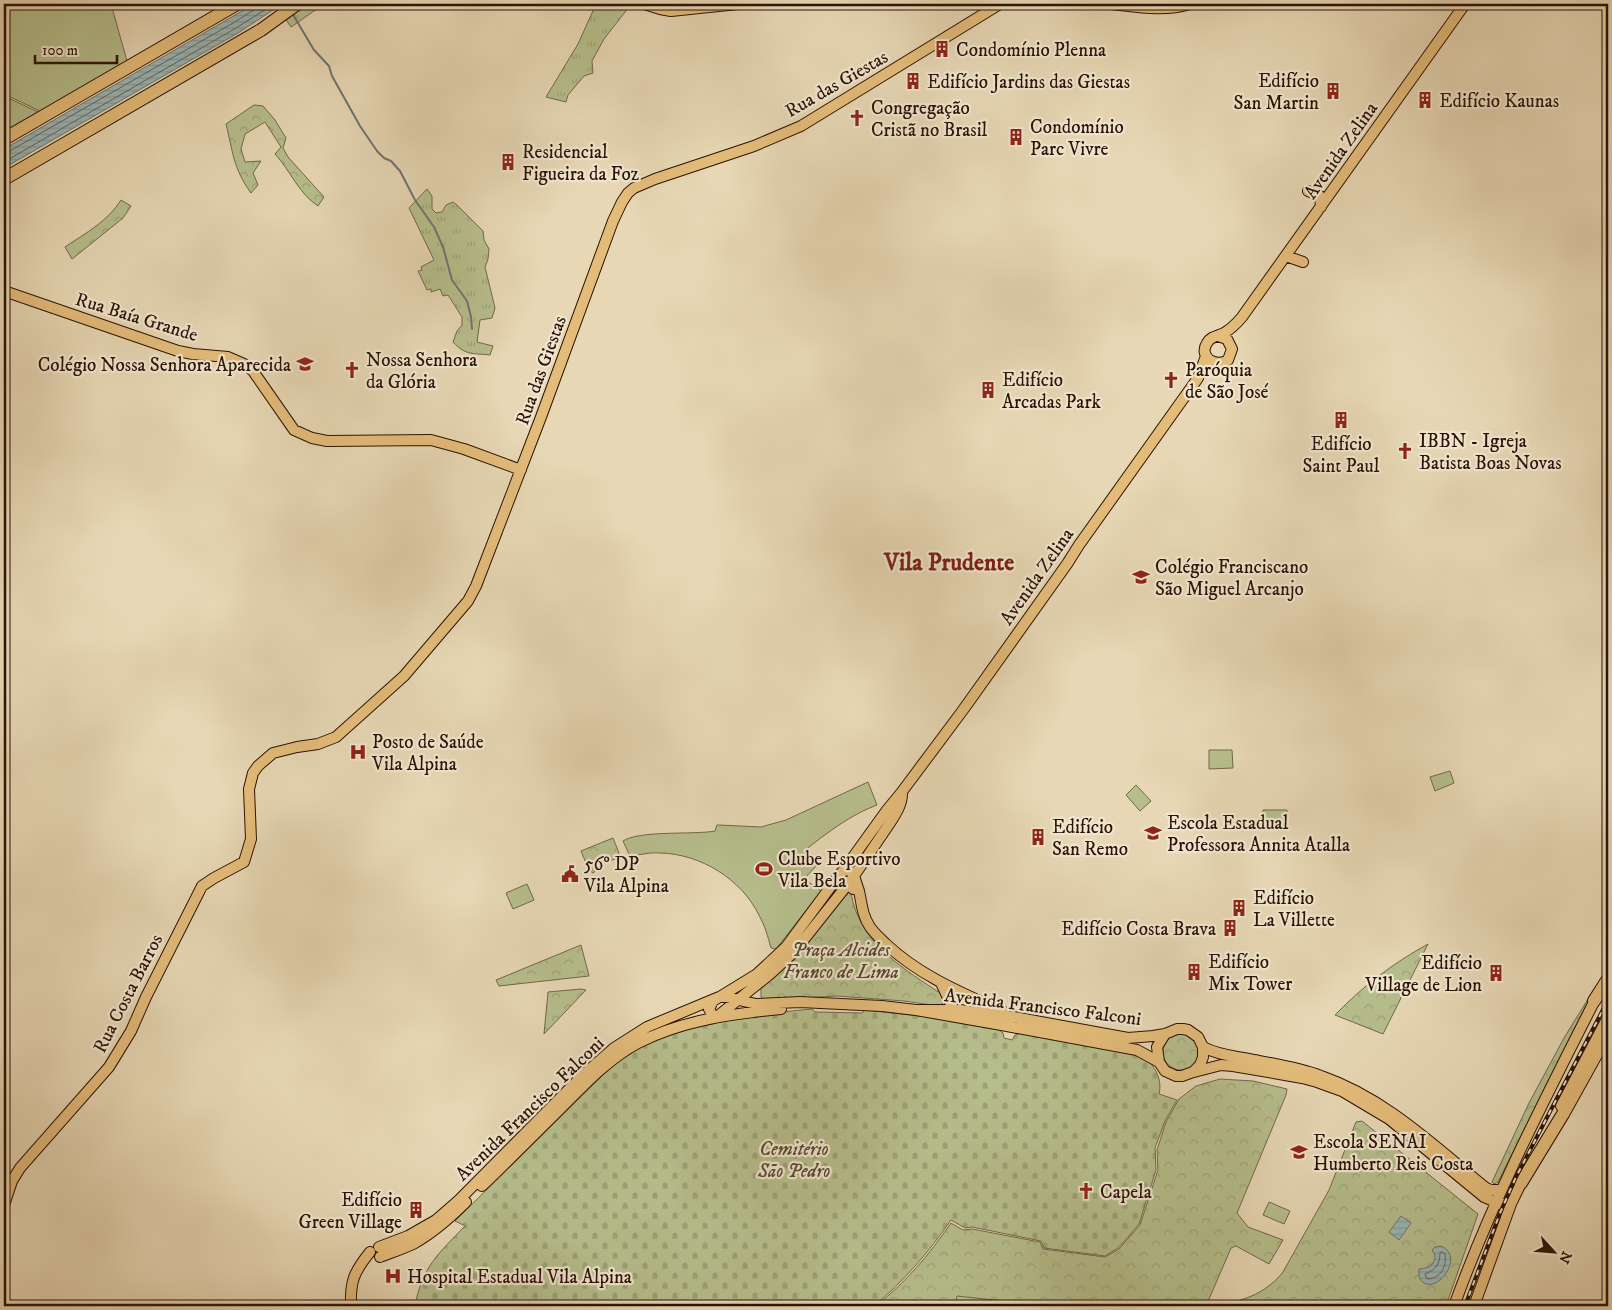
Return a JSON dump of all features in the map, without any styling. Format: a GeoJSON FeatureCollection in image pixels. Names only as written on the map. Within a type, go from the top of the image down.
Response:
{"type":"FeatureCollection","features":[{"type":"Feature","properties":{"kind":"highway"},"geometry":{"type":"LineString","coordinates":[[4,139],[237,4]]}},
{"type":"Feature","properties":{"kind":"highway"},"geometry":{"type":"LineString","coordinates":[[4,179],[261,30],[297,4]]}},
{"type":"Feature","properties":{"kind":"highway"},"geometry":{"type":"LineString","coordinates":[[1594,1001],[1608,979]]}},
{"type":"Feature","properties":{"kind":"highway"},"geometry":{"type":"LineString","coordinates":[[1521,1183],[1563,1114],[1608,1033]]}},
{"type":"Feature","properties":{"kind":"main road"},"geometry":{"type":"LineString","coordinates":[[479,4],[501,4]]}},
{"type":"Feature","properties":{"kind":"main road"},"geometry":{"type":"LineString","coordinates":[[644,4],[660,10],[671,11],[738,4]]}},
{"type":"Feature","properties":{"kind":"main road","name":"Rua das Giestas"},"geometry":{"type":"LineString","coordinates":[[202,886],[244,862],[251,839],[248,789],[253,773],[258,766],[273,753],[290,748],[318,744],[336,737],[404,676],[472,594],[521,470],[614,221],[628,193],[634,188],[650,181],[754,146],[801,126],[1000,4]]}},
{"type":"Feature","properties":{"kind":"main road"},"geometry":{"type":"LineString","coordinates":[[1111,4],[1152,9],[1190,4]]}},
{"type":"Feature","properties":{"kind":"main road","name":"Avenida Zelina"},"geometry":{"type":"LineString","coordinates":[[1218,336],[1231,328],[1242,317],[1465,4]]}},
{"type":"Feature","properties":{"kind":"main road"},"geometry":{"type":"LineString","coordinates":[[1308,191],[1320,196],[1321,207]]}},
{"type":"Feature","properties":{"kind":"main road"},"geometry":{"type":"LineString","coordinates":[[1286,256],[1303,262]]}},
{"type":"Feature","properties":{"kind":"main road","name":"Rua Baía Grande"},"geometry":{"type":"LineString","coordinates":[[4,291],[178,351],[228,357],[236,360],[253,371],[294,430],[312,438],[328,441],[431,440],[464,449],[521,470]]}},
{"type":"Feature","properties":{"kind":"main road","name":"Avenida Zelina"},"geometry":{"type":"LineString","coordinates":[[1232,345],[1242,317]]}},
{"type":"Feature","properties":{"kind":"main road"},"geometry":{"type":"LineString","coordinates":[[1218,336],[1227,339],[1232,345],[1230,358],[1224,363],[1211,362],[1206,356],[1206,344],[1211,338],[1218,336]]}},
{"type":"Feature","properties":{"kind":"main road","name":"Avenida Zelina"},"geometry":{"type":"LineString","coordinates":[[902,794],[1068,564],[1079,545],[1198,378],[1206,356]]}},
{"type":"Feature","properties":{"kind":"main road","name":"Avenida Zelina"},"geometry":{"type":"LineString","coordinates":[[1198,378],[1218,364]]}},
{"type":"Feature","properties":{"kind":"main road"},"geometry":{"type":"LineString","coordinates":[[902,794],[894,816],[865,860],[794,952],[753,988],[715,1017],[709,1009],[713,1001],[757,974],[786,948],[886,810],[902,794]]}},
{"type":"Feature","properties":{"kind":"main road"},"geometry":{"type":"LineString","coordinates":[[860,898],[865,860]]}},
{"type":"Feature","properties":{"kind":"main road"},"geometry":{"type":"LineString","coordinates":[[841,873],[842,881],[851,880]]}},
{"type":"Feature","properties":{"kind":"main road"},"geometry":{"type":"LineString","coordinates":[[851,880],[860,898],[864,915],[874,933],[904,960],[964,995],[1014,1016],[1008,1023],[988,1022]]}},
{"type":"Feature","properties":{"kind":"main road","name":"Rua Costa Barros"},"geometry":{"type":"LineString","coordinates":[[4,1205],[12,1181],[20,1168],[109,1067],[118,1054],[202,886]]}},
{"type":"Feature","properties":{"kind":"main road"},"geometry":{"type":"LineString","coordinates":[[1454,1306],[1501,1190],[1608,973]]}},
{"type":"Feature","properties":{"kind":"main road"},"geometry":{"type":"LineString","coordinates":[[940,982],[956,1015],[962,1018]]}},
{"type":"Feature","properties":{"kind":"main road"},"geometry":{"type":"LineString","coordinates":[[753,988],[755,996],[762,1004]]}},
{"type":"Feature","properties":{"kind":"main road"},"geometry":{"type":"LineString","coordinates":[[941,1009],[956,994],[964,995]]}},
{"type":"Feature","properties":{"kind":"main road","name":"Avenida Francisco Falconi"},"geometry":{"type":"LineString","coordinates":[[351,1303],[362,1268],[375,1253],[436,1220],[459,1200],[582,1076],[614,1048],[646,1027],[720,997],[762,1004],[800,1002],[882,1006],[916,1010],[1127,1047],[1148,1055],[1159,1062]]}},
{"type":"Feature","properties":{"kind":"main road","name":"Avenida Francisco Falconi"},"geometry":{"type":"LineString","coordinates":[[375,1253],[412,1244],[452,1216],[589,1080],[625,1051],[654,1036],[715,1017],[827,1004]]}},
{"type":"Feature","properties":{"kind":"main road","name":"Avenida Francisco Falconi"},"geometry":{"type":"LineString","coordinates":[[916,1010],[941,1009],[1014,1016],[1128,1038],[1166,1034]]}},
{"type":"Feature","properties":{"kind":"main road"},"geometry":{"type":"LineString","coordinates":[[1474,1306],[1521,1183],[1608,1017]]}},
{"type":"Feature","properties":{"kind":"main road"},"geometry":{"type":"LineString","coordinates":[[1193,1072],[1202,1061],[1203,1047],[1198,1037],[1188,1030],[1177,1029],[1166,1034],[1157,1047],[1159,1062],[1165,1071],[1176,1076],[1188,1075],[1221,1065],[1301,1078],[1342,1091],[1389,1119],[1484,1197],[1496,1202],[1512,1204]]}},
{"type":"Feature","properties":{"kind":"main road"},"geometry":{"type":"LineString","coordinates":[[1203,1047],[1222,1055],[1312,1073],[1354,1089],[1387,1108],[1486,1188],[1501,1190]]}},
{"type":"Feature","properties":{"kind":"green space"},"geometry":{"type":"Polygon","coordinates":[[[4,4],[111,4],[127,61],[42,112],[4,94],[4,4]]]}},
{"type":"Feature","properties":{"kind":"green space"},"geometry":{"type":"Polygon","coordinates":[[[297,4],[324,4],[291,27],[283,15],[297,4]]]}},
{"type":"Feature","properties":{"kind":"green space"},"geometry":{"type":"Polygon","coordinates":[[[596,4],[628,4],[629,7],[604,39],[592,61],[593,73],[584,76],[568,95],[566,102],[546,97],[578,44],[596,4]]]}},
{"type":"Feature","properties":{"kind":"green space"},"geometry":{"type":"Polygon","coordinates":[[[4,96],[38,112],[4,131],[4,96]]]}},
{"type":"Feature","properties":{"kind":"green space"},"geometry":{"type":"Polygon","coordinates":[[[254,105],[263,106],[275,120],[286,138],[283,148],[288,157],[324,197],[318,206],[305,195],[275,154],[281,147],[265,122],[245,134],[241,149],[245,162],[261,161],[253,173],[258,185],[251,193],[245,184],[234,160],[226,124],[254,105]]]}},
{"type":"Feature","properties":{"kind":"green space"},"geometry":{"type":"Polygon","coordinates":[[[427,189],[432,196],[432,209],[436,213],[442,212],[446,205],[453,202],[483,231],[484,240],[489,249],[485,267],[495,308],[492,318],[480,320],[477,342],[493,346],[490,355],[466,352],[453,342],[457,331],[462,325],[462,317],[448,295],[443,296],[440,289],[431,292],[431,289],[427,290],[418,271],[422,270],[421,267],[434,260],[409,208],[427,189]]]}},
{"type":"Feature","properties":{"kind":"green space"},"geometry":{"type":"Polygon","coordinates":[[[121,200],[131,206],[123,218],[72,259],[65,247],[89,232],[110,214],[121,200]]]}},
{"type":"Feature","properties":{"kind":"green space"},"geometry":{"type":"Polygon","coordinates":[[[1209,750],[1232,750],[1233,768],[1209,769],[1209,750]]]}},
{"type":"Feature","properties":{"kind":"green space"},"geometry":{"type":"Polygon","coordinates":[[[1450,771],[1454,783],[1435,791],[1430,777],[1450,771]]]}},
{"type":"Feature","properties":{"kind":"green space","name":"Clube Esportivo Vila Bela"},"geometry":{"type":"Polygon","coordinates":[[[868,782],[877,805],[848,819],[804,851],[817,865],[804,879],[821,891],[776,949],[771,948],[763,923],[751,902],[731,880],[705,864],[675,854],[652,853],[630,856],[623,841],[641,835],[715,831],[717,825],[761,827],[786,820],[868,782]]]}},
{"type":"Feature","properties":{"kind":"green space"},"geometry":{"type":"Polygon","coordinates":[[[1136,785],[1151,801],[1140,811],[1126,795],[1136,785]]]}},
{"type":"Feature","properties":{"kind":"green space"},"geometry":{"type":"Polygon","coordinates":[[[1263,810],[1287,810],[1287,823],[1262,822],[1263,810]]]}},
{"type":"Feature","properties":{"kind":"green space"},"geometry":{"type":"Polygon","coordinates":[[[613,838],[619,853],[618,858],[606,862],[593,873],[589,870],[581,851],[613,838]]]}},
{"type":"Feature","properties":{"kind":"green space"},"geometry":{"type":"Polygon","coordinates":[[[527,884],[534,900],[513,909],[506,893],[527,884]]]}},
{"type":"Feature","properties":{"kind":"green space","name":"Praça Alcides Franco de Lima"},"geometry":{"type":"Polygon","coordinates":[[[848,891],[851,893],[863,926],[873,940],[885,953],[913,975],[943,995],[943,1003],[939,1006],[904,1001],[837,996],[766,1000],[761,997],[762,987],[794,960],[848,891]]]}},
{"type":"Feature","properties":{"kind":"green space"},"geometry":{"type":"Polygon","coordinates":[[[1428,944],[1383,1034],[1335,1015],[1378,976],[1428,944]]]}},
{"type":"Feature","properties":{"kind":"green space"},"geometry":{"type":"Polygon","coordinates":[[[581,945],[589,976],[499,986],[496,980],[581,945]]]}},
{"type":"Feature","properties":{"kind":"green space"},"geometry":{"type":"Polygon","coordinates":[[[1596,986],[1498,1182],[1494,1184],[1492,1182],[1529,1103],[1564,1038],[1596,986]]]}},
{"type":"Feature","properties":{"kind":"green space"},"geometry":{"type":"Polygon","coordinates":[[[586,990],[544,1034],[548,992],[586,990]]]}},
{"type":"Feature","properties":{"kind":"green space","name":"Cemitério São Pedro"},"geometry":{"type":"Polygon","coordinates":[[[812,1009],[815,1012],[862,1013],[865,1010],[929,1017],[998,1029],[1003,1033],[1004,1038],[1012,1040],[1015,1035],[1021,1033],[1140,1054],[1156,1071],[1160,1082],[1159,1094],[1177,1100],[1165,1121],[1155,1148],[1156,1170],[1139,1224],[1118,1248],[1105,1256],[1044,1248],[1041,1241],[972,1227],[965,1228],[951,1220],[915,1266],[874,1306],[415,1306],[418,1292],[427,1271],[440,1253],[465,1226],[455,1221],[612,1066],[641,1047],[686,1030],[736,1019],[812,1009]]]}},
{"type":"Feature","properties":{"kind":"green space"},"geometry":{"type":"Polygon","coordinates":[[[1181,1034],[1188,1035],[1194,1039],[1198,1045],[1198,1059],[1194,1065],[1188,1069],[1181,1070],[1174,1069],[1168,1065],[1164,1059],[1163,1052],[1164,1045],[1168,1039],[1174,1035],[1181,1034]]]}},
{"type":"Feature","properties":{"kind":"green space"},"geometry":{"type":"Polygon","coordinates":[[[1220,1079],[1253,1081],[1287,1089],[1237,1213],[1248,1227],[1283,1240],[1269,1264],[1236,1246],[1231,1248],[1206,1306],[876,1306],[916,1267],[951,1223],[963,1230],[972,1229],[1040,1242],[1043,1249],[1105,1257],[1119,1249],[1140,1225],[1158,1170],[1157,1150],[1166,1122],[1179,1099],[1196,1086],[1220,1079]]]}},
{"type":"Feature","properties":{"kind":"green space"},"geometry":{"type":"Polygon","coordinates":[[[1362,1121],[1478,1214],[1446,1306],[1219,1306],[1221,1303],[1247,1298],[1263,1290],[1283,1272],[1329,1190],[1356,1122],[1362,1121]]]}},
{"type":"Feature","properties":{"kind":"green space"},"geometry":{"type":"Polygon","coordinates":[[[1269,1202],[1290,1211],[1284,1224],[1263,1215],[1269,1202]]]}},
{"type":"Feature","properties":{"kind":"green space"},"geometry":{"type":"Polygon","coordinates":[[[957,1296],[1041,1305],[1041,1306],[955,1306],[957,1296]]]}},
{"type":"Feature","properties":{"kind":"water"},"geometry":{"type":"Polygon","coordinates":[[[254,4],[282,4],[238,33],[4,168],[4,149],[254,4]]]}},
{"type":"Feature","properties":{"kind":"water"},"geometry":{"type":"Polygon","coordinates":[[[1401,1216],[1411,1223],[1399,1240],[1389,1232],[1401,1216]]]}},
{"type":"Feature","properties":{"kind":"water"},"geometry":{"type":"Polygon","coordinates":[[[1441,1246],[1448,1251],[1451,1257],[1447,1272],[1436,1282],[1424,1283],[1419,1277],[1419,1269],[1428,1267],[1434,1262],[1435,1255],[1432,1250],[1435,1247],[1441,1246]]]}},
{"type":"Feature","properties":{"kind":"waterway"},"geometry":{"type":"LineString","coordinates":[[292,13],[314,50],[329,66],[332,76],[360,126],[377,151],[384,158],[391,161],[400,171],[415,200],[434,227],[443,247],[452,280],[467,301],[472,329]]}},
{"type":"Feature","properties":{"kind":"railway"},"geometry":{"type":"LineString","coordinates":[[1465,1306],[1500,1213],[1516,1177],[1608,1000]]}},
{"type":"Feature","properties":{"kind":"place","name":"Condomínio Plenna"},"geometry":{"type":"Point","coordinates":[942,49]}},
{"type":"Feature","properties":{"kind":"place","name":"Edifício Jardins das Giestas"},"geometry":{"type":"Point","coordinates":[913,81]}},
{"type":"Feature","properties":{"kind":"place","name":"Edifício San Martin"},"geometry":{"type":"Point","coordinates":[1333,91]}},
{"type":"Feature","properties":{"kind":"place","name":"Edifício Kaunas"},"geometry":{"type":"Point","coordinates":[1425,100]}},
{"type":"Feature","properties":{"kind":"place","name":"Congregação Cristã no Brasil"},"geometry":{"type":"Point","coordinates":[857,118]}},
{"type":"Feature","properties":{"kind":"place","name":"Condomínio Parc Vivre"},"geometry":{"type":"Point","coordinates":[1016,137]}},
{"type":"Feature","properties":{"kind":"place","name":"Residencial Figueira da Foz"},"geometry":{"type":"Point","coordinates":[508,162]}},
{"type":"Feature","properties":{"kind":"place","name":"Colégio Nossa Senhora Aparecida"},"geometry":{"type":"Point","coordinates":[305,364]}},
{"type":"Feature","properties":{"kind":"place","name":"Nossa Senhora da Glória"},"geometry":{"type":"Point","coordinates":[352,370]}},
{"type":"Feature","properties":{"kind":"place","name":"Paróquia de São José"},"geometry":{"type":"Point","coordinates":[1171,380]}},
{"type":"Feature","properties":{"kind":"place","name":"Edifício Arcadas Park"},"geometry":{"type":"Point","coordinates":[988,390]}},
{"type":"Feature","properties":{"kind":"place","name":"Edifício Saint Paul"},"geometry":{"type":"Point","coordinates":[1341,420]}},
{"type":"Feature","properties":{"kind":"place","name":"IBBN - Igreja Batista Boas Novas"},"geometry":{"type":"Point","coordinates":[1405,451]}},
{"type":"Feature","properties":{"kind":"place","name":"Colégio Franciscano São Miguel Arcanjo"},"geometry":{"type":"Point","coordinates":[1141,577]}},
{"type":"Feature","properties":{"kind":"place","name":"Posto de Saúde Vila Alpina"},"geometry":{"type":"Point","coordinates":[358,752]}},
{"type":"Feature","properties":{"kind":"place","name":"Escola Estadual Professora Annita Atalla"},"geometry":{"type":"Point","coordinates":[1153,833]}},
{"type":"Feature","properties":{"kind":"place","name":"Edifício San Remo"},"geometry":{"type":"Point","coordinates":[1038,837]}},
{"type":"Feature","properties":{"kind":"place","name":"Clube Esportivo Vila Bela"},"geometry":{"type":"Point","coordinates":[764,869]}},
{"type":"Feature","properties":{"kind":"place","name":"56º DP Vila Alpina"},"geometry":{"type":"Point","coordinates":[570,874]}},
{"type":"Feature","properties":{"kind":"place","name":"Edifício La Villette"},"geometry":{"type":"Point","coordinates":[1239,908]}},
{"type":"Feature","properties":{"kind":"place","name":"Edifício Costa Brava"},"geometry":{"type":"Point","coordinates":[1230,928]}},
{"type":"Feature","properties":{"kind":"place","name":"Edifício Mix Tower"},"geometry":{"type":"Point","coordinates":[1194,972]}},
{"type":"Feature","properties":{"kind":"place","name":"Edifício Village de Lion"},"geometry":{"type":"Point","coordinates":[1496,973]}},
{"type":"Feature","properties":{"kind":"place","name":"Escola SENAI Humberto Reis Costa"},"geometry":{"type":"Point","coordinates":[1299,1152]}},
{"type":"Feature","properties":{"kind":"place","name":"Capela"},"geometry":{"type":"Point","coordinates":[1086,1191]}},
{"type":"Feature","properties":{"kind":"place","name":"Edifício Green Village"},"geometry":{"type":"Point","coordinates":[416,1210]}},
{"type":"Feature","properties":{"kind":"place","name":"Hospital Estadual Vila Alpina"},"geometry":{"type":"Point","coordinates":[393,1276]}},
{"type":"Feature","properties":{"kind":"district","name":"Vila Prudente"},"geometry":{"type":"Point","coordinates":[949,562]}}]}
